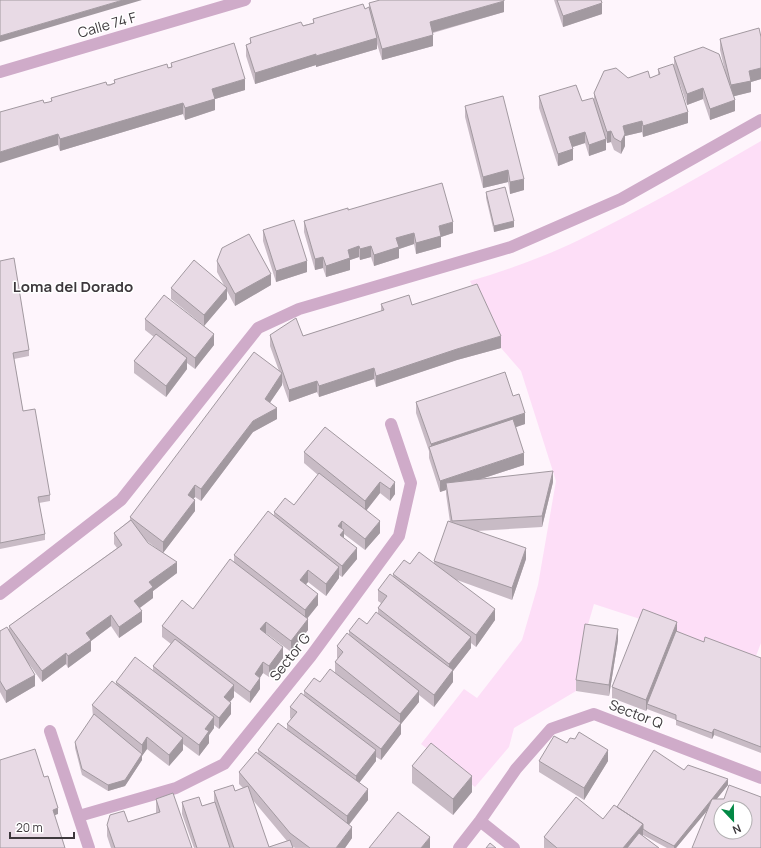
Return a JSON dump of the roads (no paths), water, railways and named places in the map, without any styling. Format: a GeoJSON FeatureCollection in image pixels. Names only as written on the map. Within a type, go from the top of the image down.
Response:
{"type":"FeatureCollection","features":[{"type":"Feature","properties":{"kind":"street","name":"Calle 74 F"},"geometry":{"type":"LineString","coordinates":[[0,72],[245,0]]}},
{"type":"Feature","properties":{"kind":"street"},"geometry":{"type":"LineString","coordinates":[[0,594],[121,500],[258,328],[299,309],[511,247],[621,199],[761,120]]}},
{"type":"Feature","properties":{"kind":"street","name":"Sector G"},"geometry":{"type":"LineString","coordinates":[[79,816],[176,788],[224,764],[311,656],[399,536],[411,484],[392,424]]}},
{"type":"Feature","properties":{"kind":"street","name":"Sector Q"},"geometry":{"type":"LineString","coordinates":[[459,848],[480,821],[516,769],[551,729],[594,714],[761,778]]}},
{"type":"Feature","properties":{"kind":"street"},"geometry":{"type":"LineString","coordinates":[[50,731],[90,848]]}},
{"type":"Feature","properties":{"kind":"street"},"geometry":{"type":"LineString","coordinates":[[480,821],[514,848]]}},
{"type":"Feature","properties":{"kind":"district","name":"Loma del Dorado"},"geometry":{"type":"Point","coordinates":[73,287]}}]}
